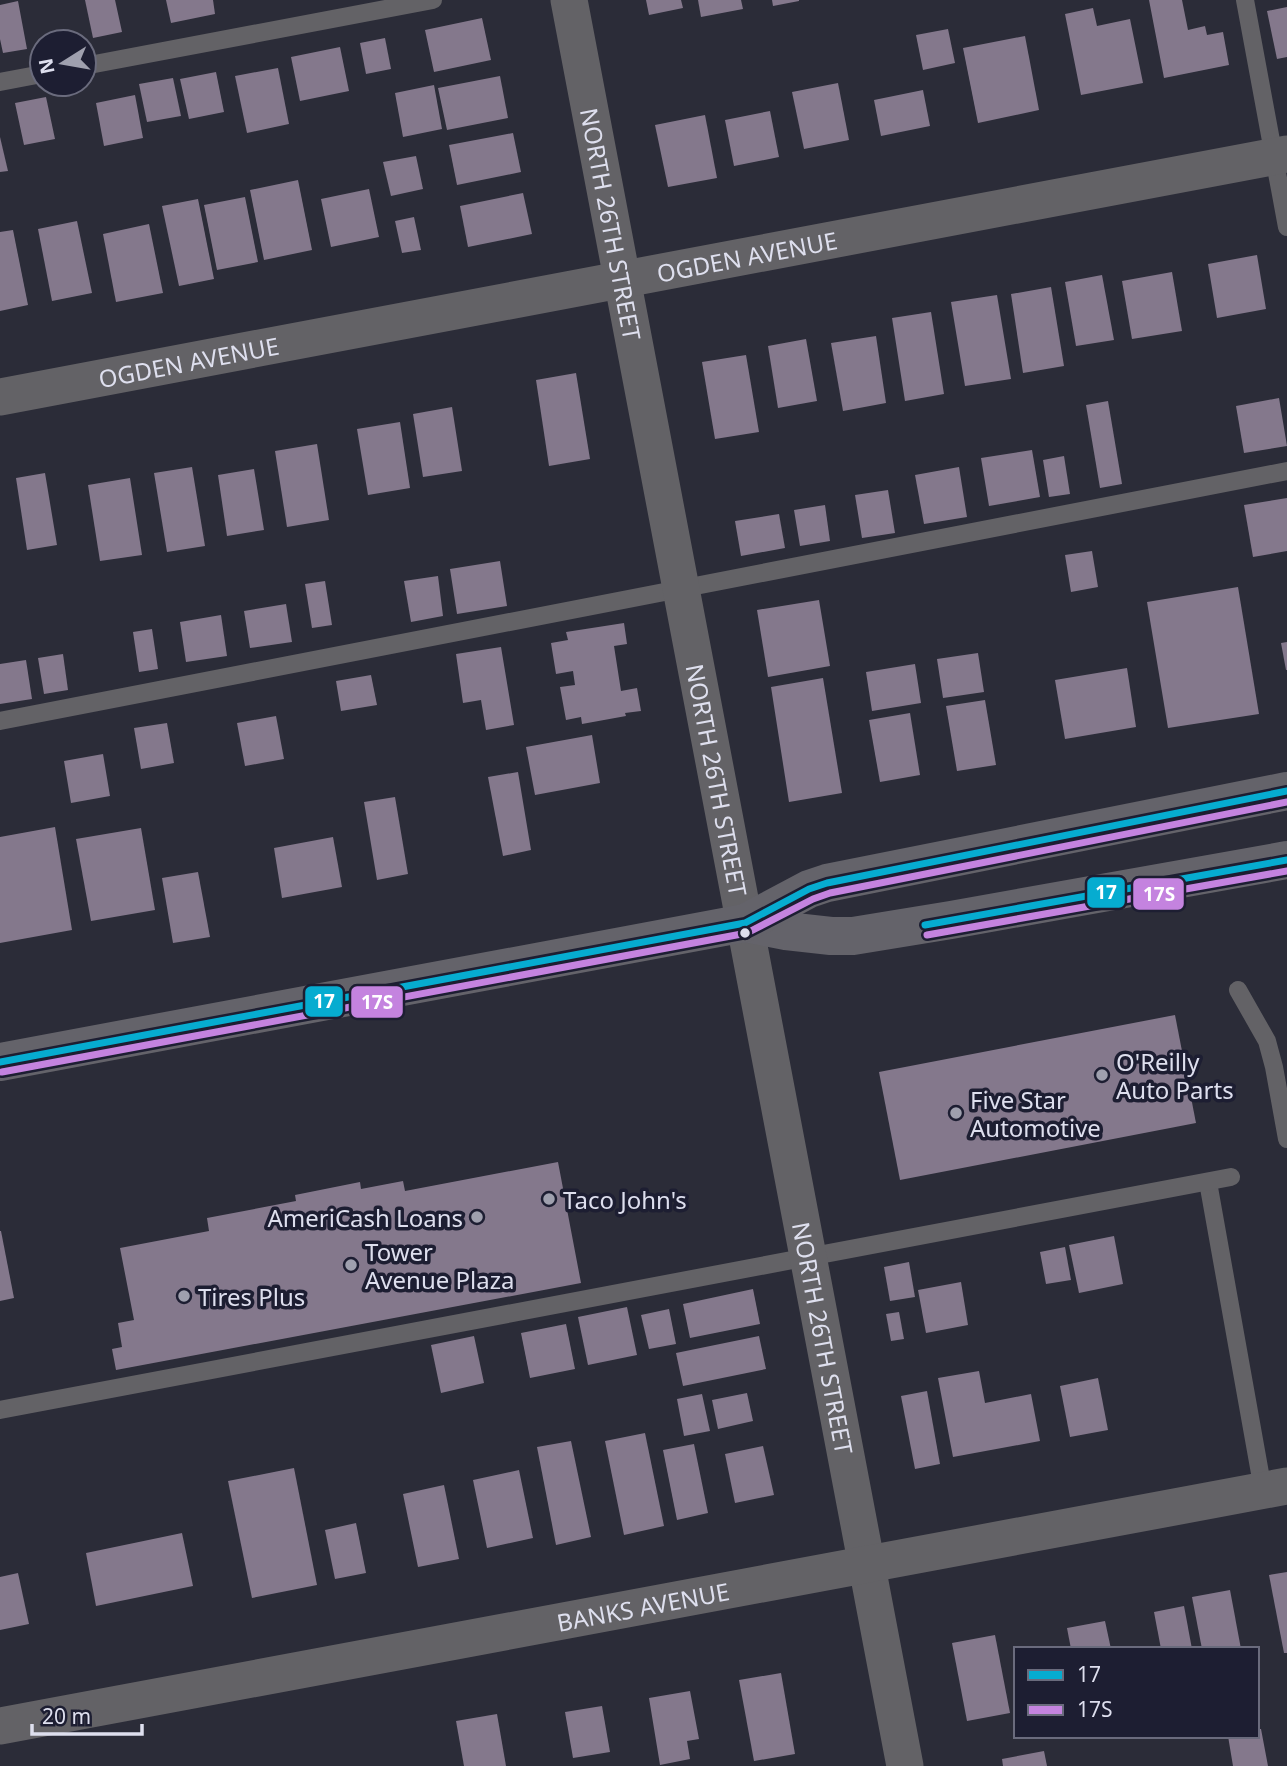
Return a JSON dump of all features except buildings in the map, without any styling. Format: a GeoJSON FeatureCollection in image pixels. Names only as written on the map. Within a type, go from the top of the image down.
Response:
{"type":"FeatureCollection","features":[{"type":"Feature","properties":{"kind":"main road"},"geometry":{"type":"LineString","coordinates":[[0,1062],[745,923],[827,883],[1287,791]]}},
{"type":"Feature","properties":{"kind":"main road"},"geometry":{"type":"LineString","coordinates":[[745,923],[819,935],[853,936],[1287,860]]}},
{"type":"Feature","properties":{"kind":"street","name":"NORTH 26TH STREET"},"geometry":{"type":"LineString","coordinates":[[569,0],[905,1766]]}},
{"type":"Feature","properties":{"kind":"street","name":"OGDEN AVENUE"},"geometry":{"type":"LineString","coordinates":[[0,397],[1280,155]]}},
{"type":"Feature","properties":{"kind":"street","name":"BANKS AVENUE"},"geometry":{"type":"LineString","coordinates":[[0,1726],[1275,1488]]}},
{"type":"Feature","properties":{"kind":"lane"},"geometry":{"type":"LineString","coordinates":[[98,63],[433,0]]}},
{"type":"Feature","properties":{"kind":"lane"},"geometry":{"type":"LineString","coordinates":[[1245,0],[1280,155],[1287,227]]}},
{"type":"Feature","properties":{"kind":"lane"},"geometry":{"type":"LineString","coordinates":[[0,82],[28,77]]}},
{"type":"Feature","properties":{"kind":"lane"},"geometry":{"type":"LineString","coordinates":[[0,721],[1287,471]]}},
{"type":"Feature","properties":{"kind":"lane"},"geometry":{"type":"LineString","coordinates":[[1238,990],[1267,1041],[1287,1139]]}},
{"type":"Feature","properties":{"kind":"lane"},"geometry":{"type":"LineString","coordinates":[[0,1410],[1231,1177]]}},
{"type":"Feature","properties":{"kind":"lane"},"geometry":{"type":"LineString","coordinates":[[1208,1182],[1275,1488]]}},
{"type":"Feature","properties":{"kind":"transit line","name":"17"},"geometry":{"type":"LineString","coordinates":[[0,1062],[745,923],[809,889],[827,883],[1287,791]]}},
{"type":"Feature","properties":{"kind":"transit line","name":"17S"},"geometry":{"type":"LineString","coordinates":[[2,1072],[747,933],[830,893],[1287,802]]}},
{"type":"Feature","properties":{"kind":"transit line","name":"17"},"geometry":{"type":"LineString","coordinates":[[925,925],[1287,860]]}},
{"type":"Feature","properties":{"kind":"transit line","name":"17S"},"geometry":{"type":"LineString","coordinates":[[927,935],[1287,871]]}},
{"type":"Feature","properties":{"kind":"place","name":"O'Reilly Auto Parts"},"geometry":{"type":"Point","coordinates":[1102,1075]}},
{"type":"Feature","properties":{"kind":"place","name":"Five Star Automotive"},"geometry":{"type":"Point","coordinates":[956,1113]}},
{"type":"Feature","properties":{"kind":"place","name":"Taco John's"},"geometry":{"type":"Point","coordinates":[549,1199]}},
{"type":"Feature","properties":{"kind":"place","name":"AmeriCash Loans"},"geometry":{"type":"Point","coordinates":[477,1217]}},
{"type":"Feature","properties":{"kind":"place","name":"Tower Avenue Plaza"},"geometry":{"type":"Point","coordinates":[351,1265]}},
{"type":"Feature","properties":{"kind":"place","name":"Tires Plus"},"geometry":{"type":"Point","coordinates":[184,1296]}}]}
